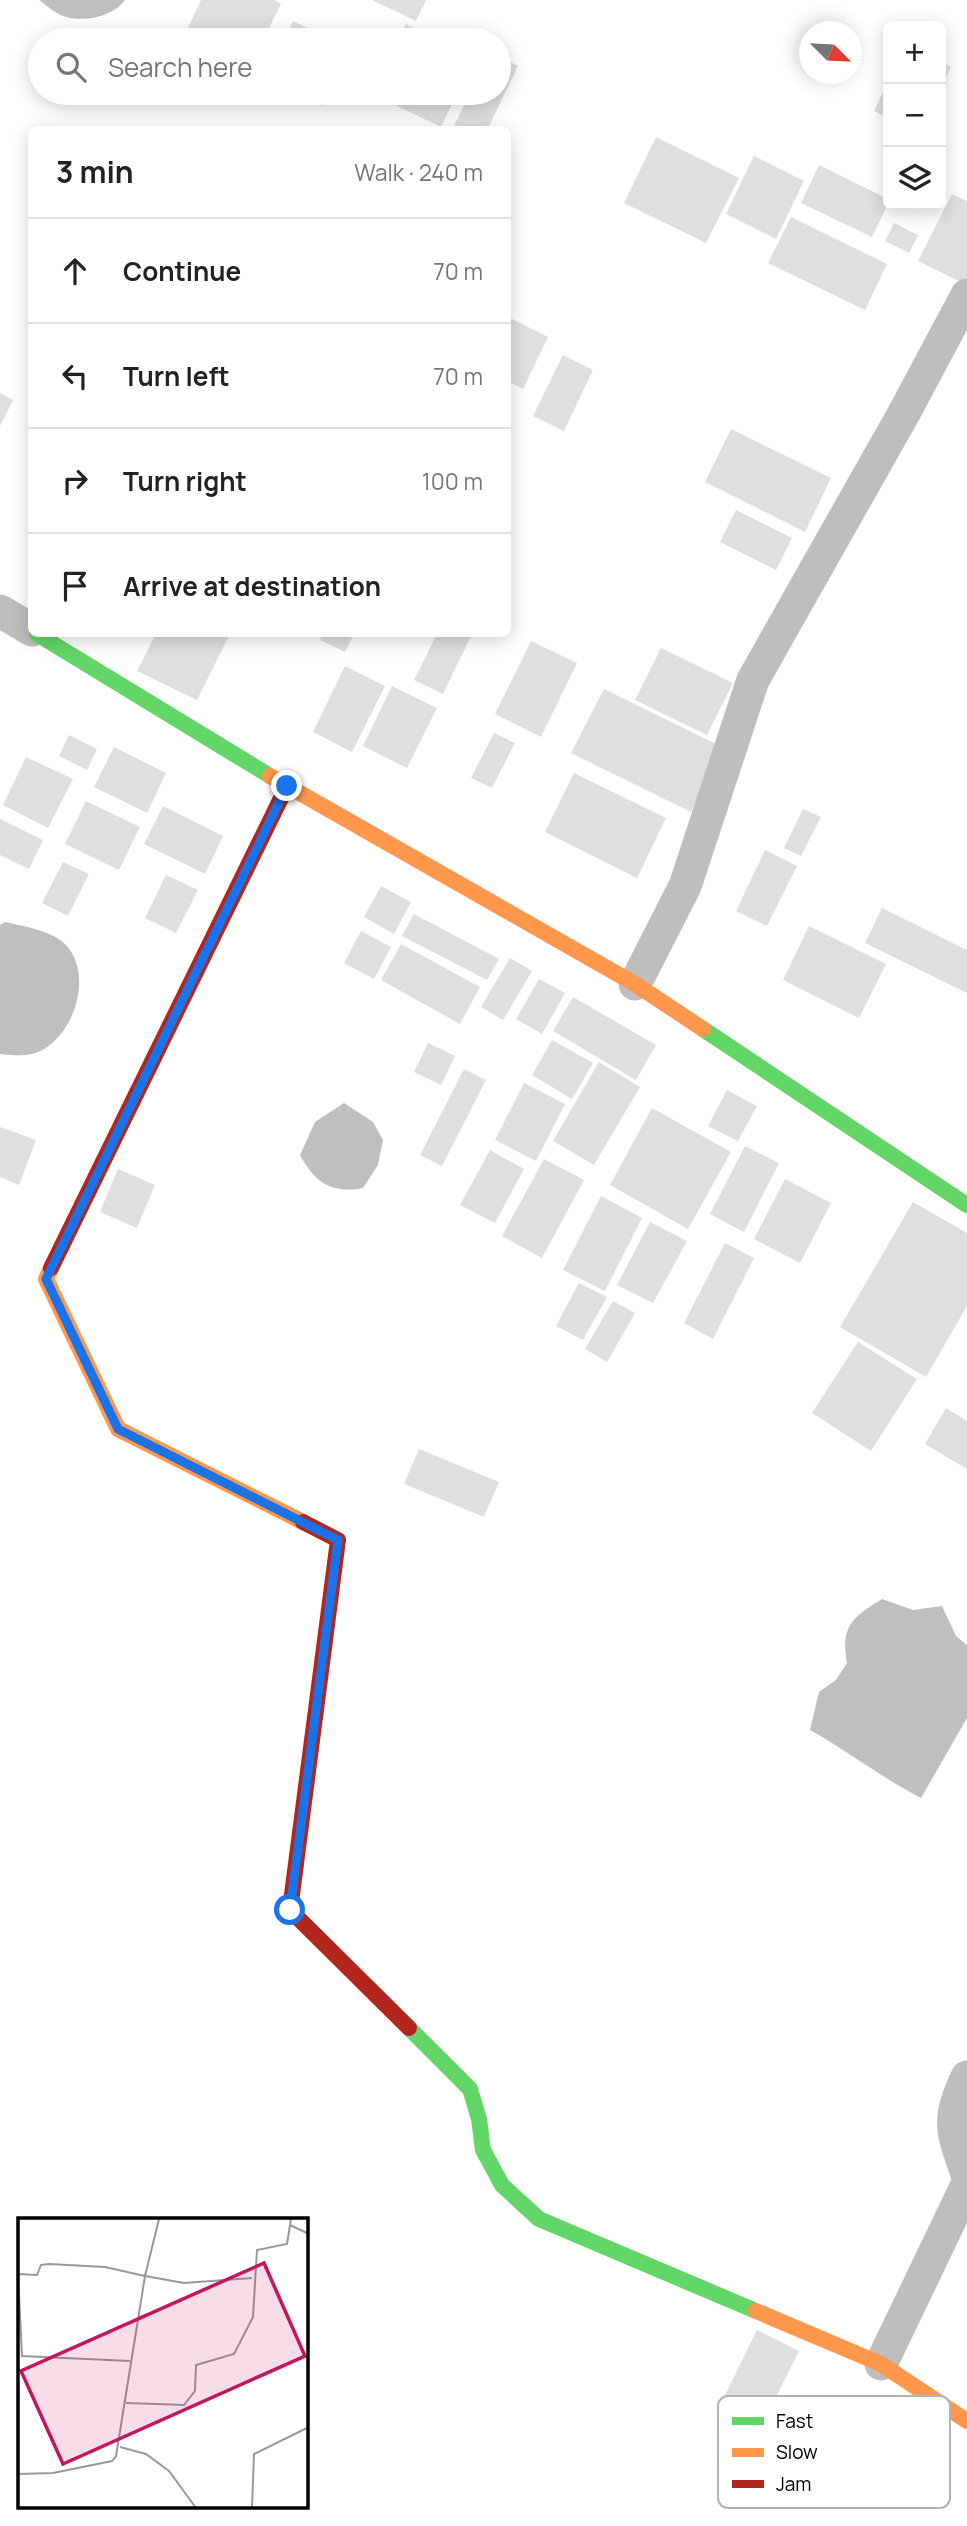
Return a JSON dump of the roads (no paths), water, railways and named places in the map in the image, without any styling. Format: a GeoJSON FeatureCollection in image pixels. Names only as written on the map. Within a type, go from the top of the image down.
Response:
{"type":"FeatureCollection","features":[{"type":"Feature","properties":{"kind":"street"},"geometry":{"type":"LineString","coordinates":[[635,984],[685,886],[753,680],[904,413],[967,295]]}},
{"type":"Feature","properties":{"kind":"street"},"geometry":{"type":"LineString","coordinates":[[0,611],[28,628]]}},
{"type":"Feature","properties":{"kind":"street"},"geometry":{"type":"LineString","coordinates":[[42,637],[287,786],[635,984],[967,1205]]}},
{"type":"Feature","properties":{"kind":"street"},"geometry":{"type":"LineString","coordinates":[[287,786],[46,1279],[118,1429],[338,1540],[290,1910],[470,2089],[479,2119],[483,2150],[502,2185],[539,2219],[881,2364],[929,2396]]}},
{"type":"Feature","properties":{"kind":"street"},"geometry":{"type":"LineString","coordinates":[[967,2077],[954,2113],[953,2132],[967,2174]]}},
{"type":"Feature","properties":{"kind":"street"},"geometry":{"type":"LineString","coordinates":[[881,2364],[967,2185]]}},
{"type":"Feature","properties":{"kind":"street"},"geometry":{"type":"LineString","coordinates":[[950,2410],[967,2421]]}}]}
